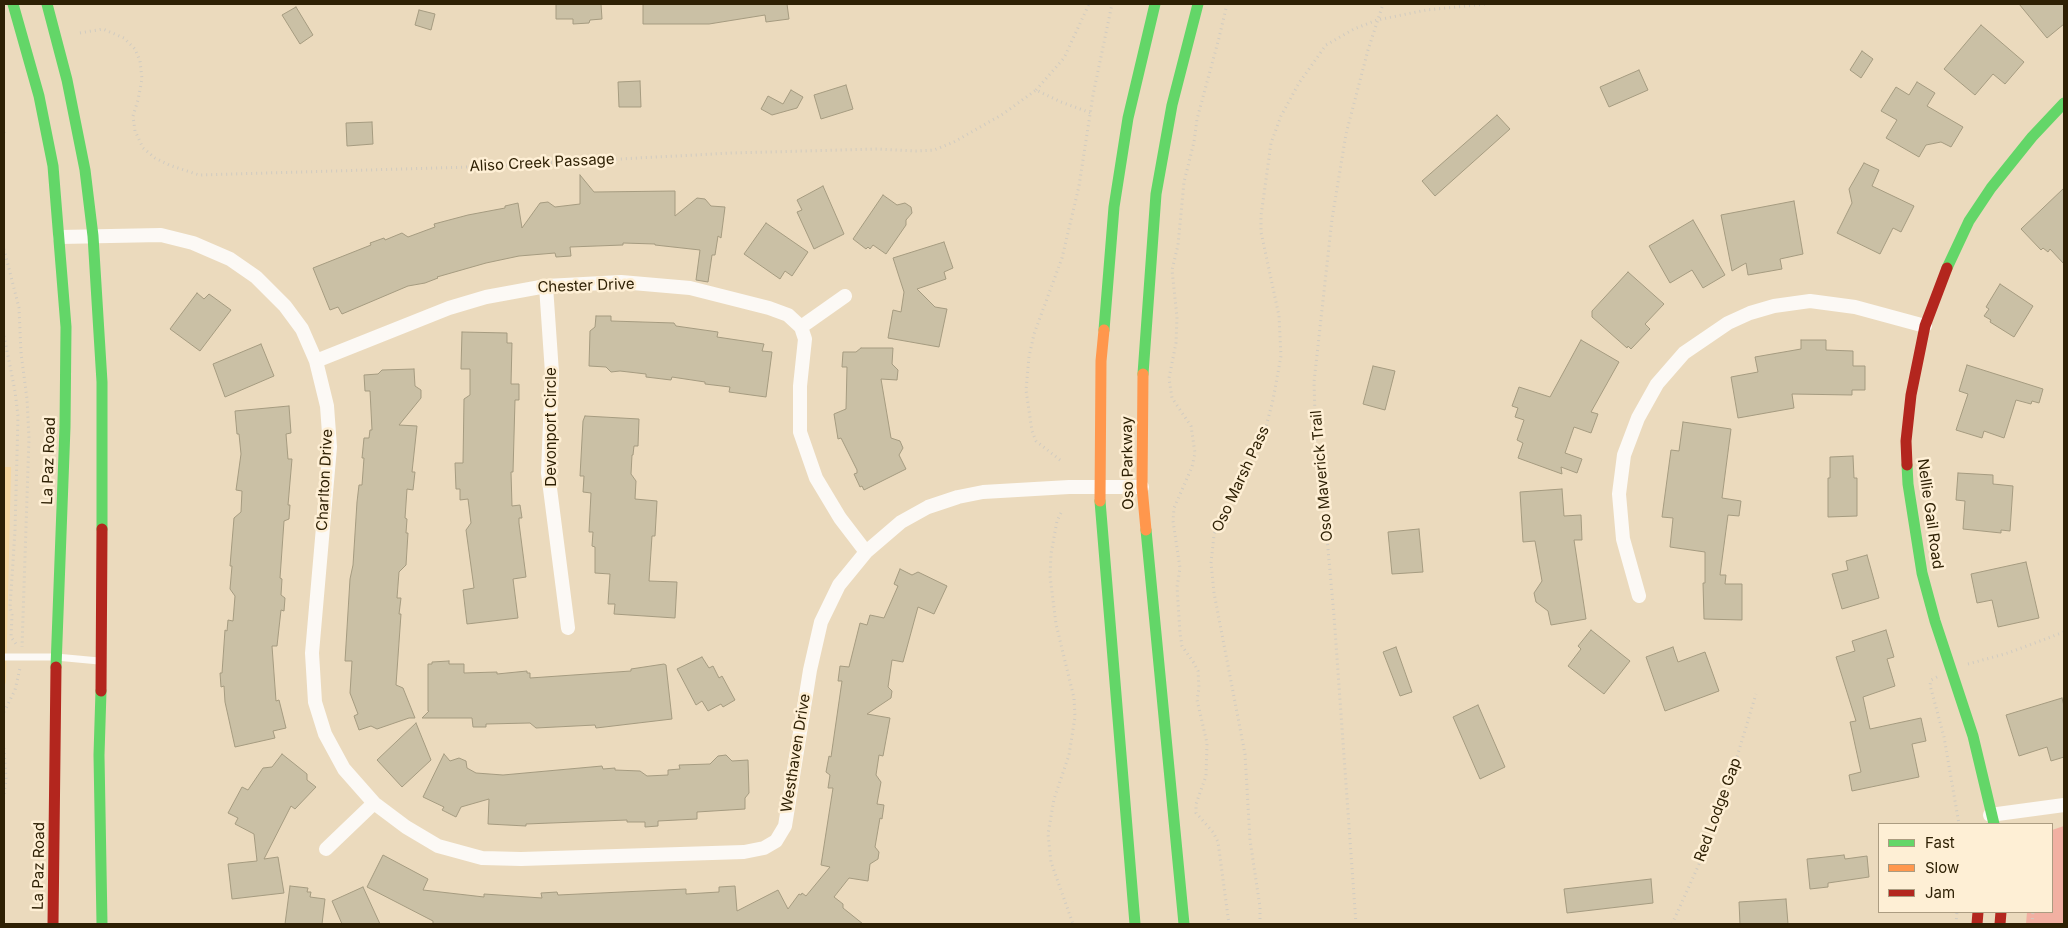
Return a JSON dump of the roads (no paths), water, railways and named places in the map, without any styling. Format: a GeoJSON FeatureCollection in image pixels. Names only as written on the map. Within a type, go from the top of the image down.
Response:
{"type":"FeatureCollection","features":[{"type":"Feature","properties":{"kind":"main road","name":"La Paz Road"},"geometry":{"type":"LineString","coordinates":[[13,4],[39,96],[51,157],[60,237],[66,327],[65,427],[56,657],[53,924]]}},
{"type":"Feature","properties":{"kind":"main road"},"geometry":{"type":"LineString","coordinates":[[47,4],[67,80],[93,236],[102,382],[102,661],[99,755],[102,924]]}},
{"type":"Feature","properties":{"kind":"main road","name":"Oso Parkway"},"geometry":{"type":"LineString","coordinates":[[1135,924],[1099,488],[1101,361],[1114,207],[1128,118],[1155,4]]}},
{"type":"Feature","properties":{"kind":"main road","name":"Oso Parkway"},"geometry":{"type":"LineString","coordinates":[[1184,924],[1142,487],[1142,390],[1156,194],[1172,105],[1198,4]]}},
{"type":"Feature","properties":{"kind":"main road","name":"Nellie Gail Road"},"geometry":{"type":"LineString","coordinates":[[1990,821],[1972,736],[1956,680],[1935,621],[1922,573],[1913,527],[1906,442],[1911,395],[1925,326],[1951,258],[1969,221],[1991,188],[2011,161],[2064,103]]}},
{"type":"Feature","properties":{"kind":"street","name":"Charlton Drive"},"geometry":{"type":"LineString","coordinates":[[60,237],[161,236],[193,243],[230,259],[256,277],[284,306],[302,329],[316,361],[327,406],[330,447],[312,653],[315,702],[326,734],[344,769],[374,803]]}},
{"type":"Feature","properties":{"kind":"street","name":"Chester Drive"},"geometry":{"type":"LineString","coordinates":[[316,361],[449,308],[486,297],[546,286],[621,282],[690,288],[769,308],[788,315],[801,327]]}},
{"type":"Feature","properties":{"kind":"street","name":"Devonport Circle"},"geometry":{"type":"LineString","coordinates":[[546,286],[552,373],[548,473],[568,628]]}},
{"type":"Feature","properties":{"kind":"street"},"geometry":{"type":"LineString","coordinates":[[844,296],[801,327],[806,339],[800,386],[800,432],[816,478],[840,518],[866,552]]}},
{"type":"Feature","properties":{"kind":"street"},"geometry":{"type":"LineString","coordinates":[[1639,596],[1623,539],[1619,494],[1624,455],[1638,418],[1657,384],[1684,353],[1728,323],[1750,313],[1774,306],[1810,301],[1855,307],[1925,326]]}},
{"type":"Feature","properties":{"kind":"street","name":"Westhaven Drive"},"geometry":{"type":"LineString","coordinates":[[374,803],[406,827],[438,846],[482,858],[521,859],[744,852],[764,848],[776,841],[785,826],[810,670],[821,622],[839,585],[866,552],[901,522],[928,507],[958,497],[983,492],[1069,487],[1142,487]]}},
{"type":"Feature","properties":{"kind":"street"},"geometry":{"type":"LineString","coordinates":[[326,849],[374,803]]}},
{"type":"Feature","properties":{"kind":"street"},"geometry":{"type":"LineString","coordinates":[[1990,821],[2064,805]]}},
{"type":"Feature","properties":{"kind":"lane"},"geometry":{"type":"LineString","coordinates":[[4,658],[56,657],[102,661]]}}]}
